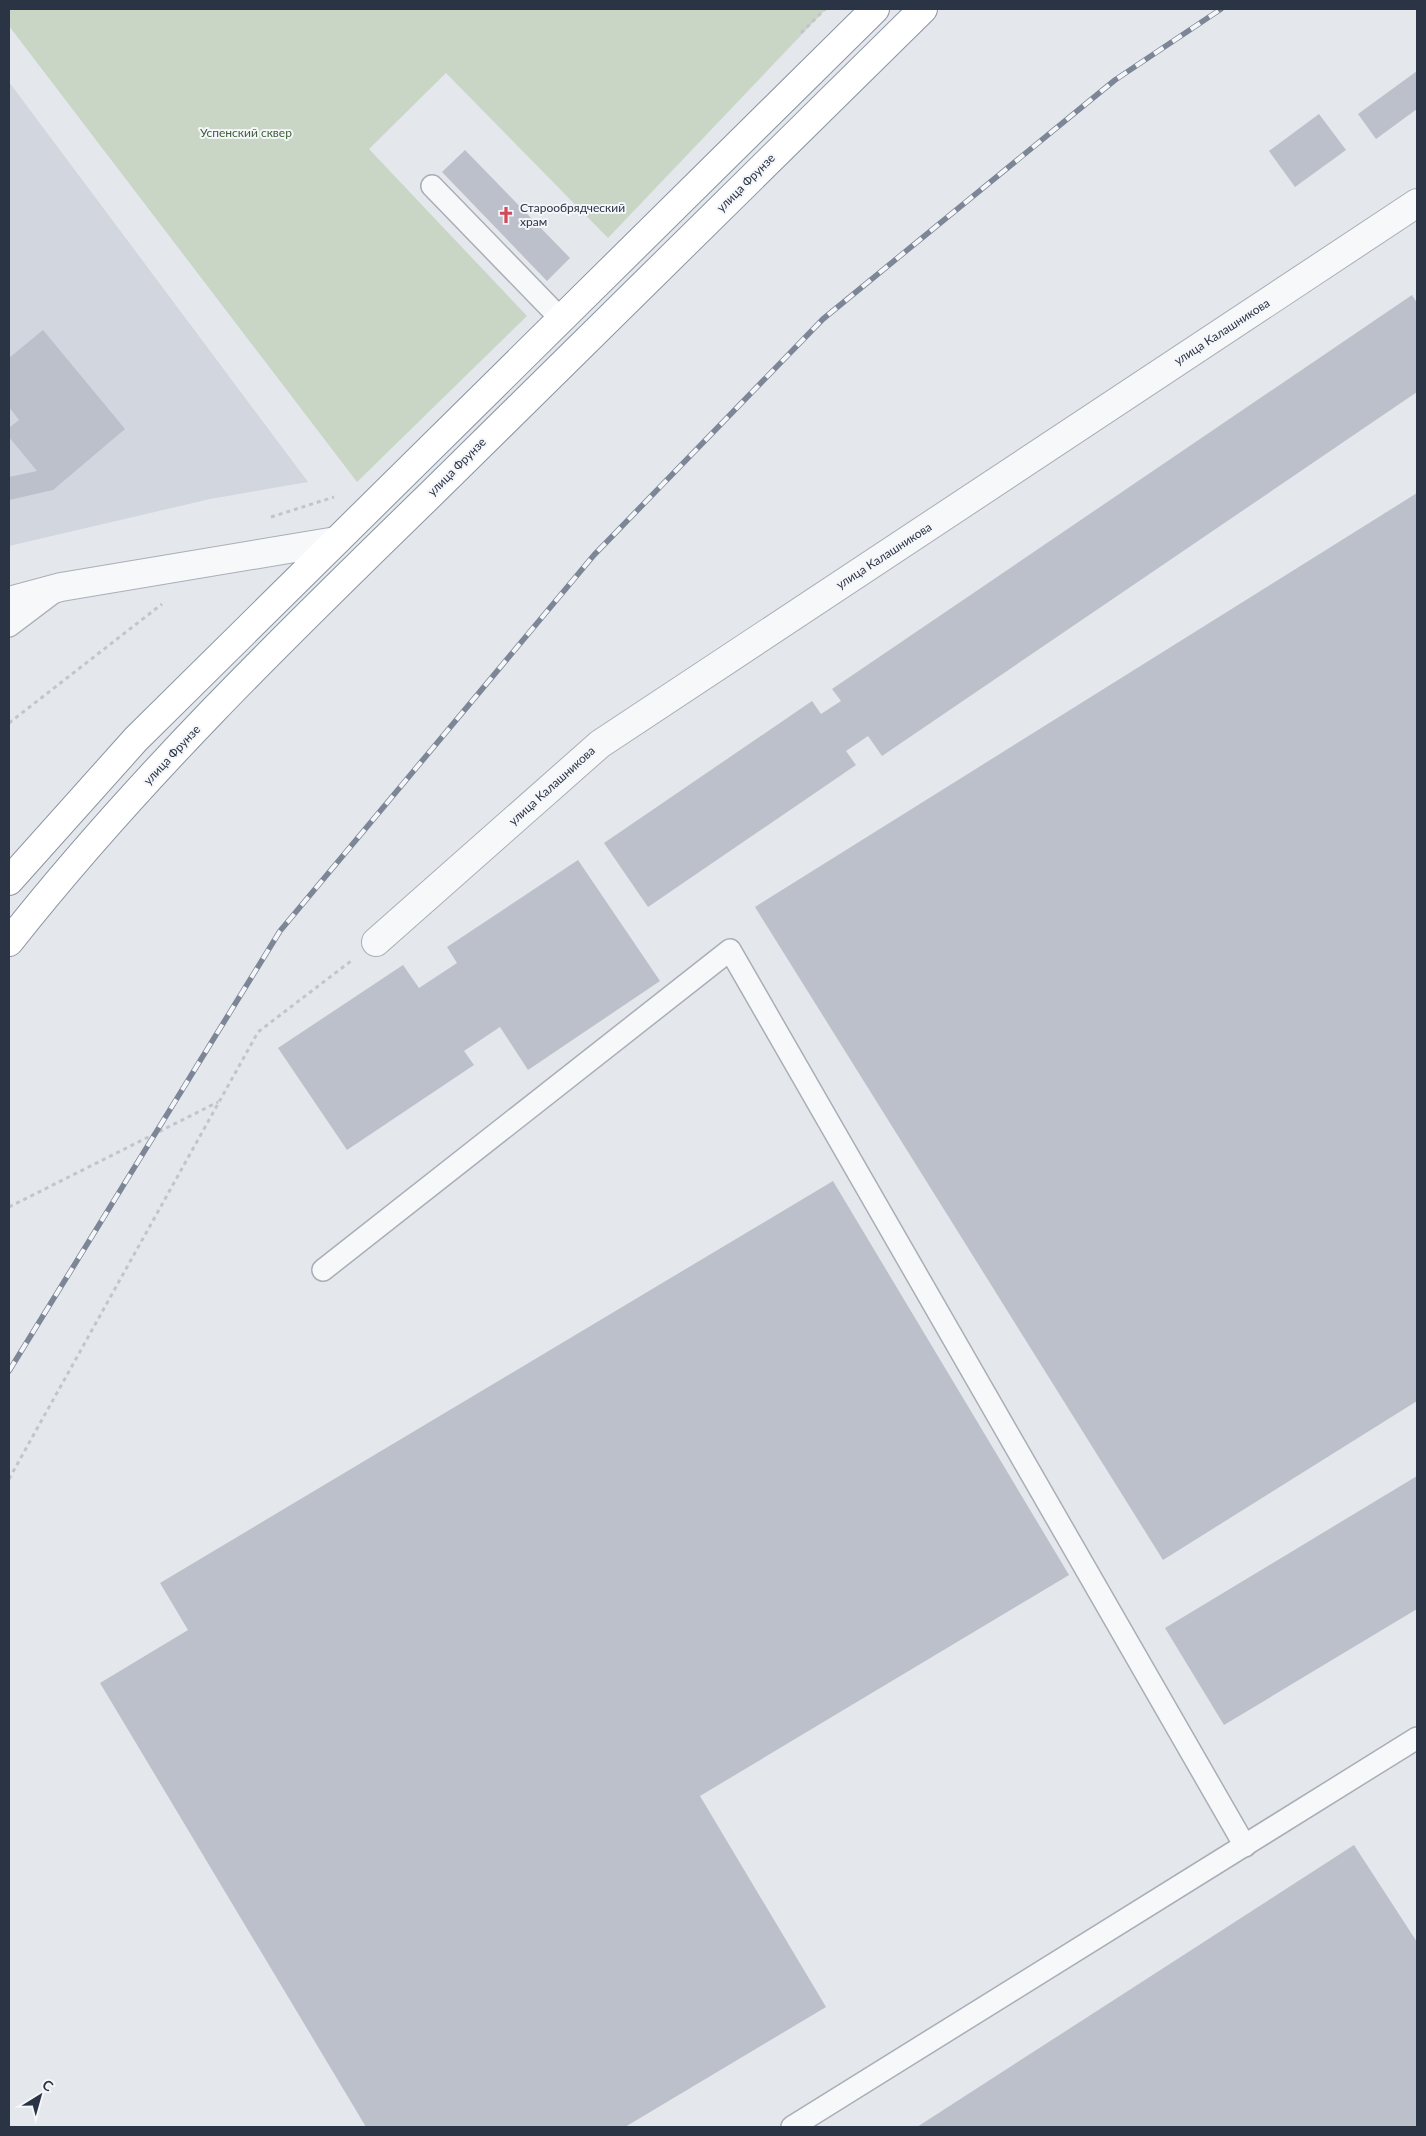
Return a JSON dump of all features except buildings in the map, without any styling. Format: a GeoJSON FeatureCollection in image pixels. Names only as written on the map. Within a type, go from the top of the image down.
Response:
{"type":"FeatureCollection","features":[{"type":"Feature","properties":{"kind":"highway"},"geometry":{"type":"LineString","coordinates":[[9,881],[136,739],[875,9]]}},
{"type":"Feature","properties":{"kind":"highway","name":"улица Фрунзе"},"geometry":{"type":"LineString","coordinates":[[9,942],[50,890],[168,758],[360,563],[923,9]]}},
{"type":"Feature","properties":{"kind":"highway"},"geometry":{"type":"LineString","coordinates":[[336,541],[360,563]]}},
{"type":"Feature","properties":{"kind":"street","name":"улица Калашникова"},"geometry":{"type":"LineString","coordinates":[[376,942],[600,744],[1417,203]]}},
{"type":"Feature","properties":{"kind":"street"},"geometry":{"type":"LineString","coordinates":[[9,601],[62,587],[336,541]]}},
{"type":"Feature","properties":{"kind":"lane"},"geometry":{"type":"LineString","coordinates":[[432,186],[561,320]]}},
{"type":"Feature","properties":{"kind":"lane"},"geometry":{"type":"LineString","coordinates":[[9,626],[62,587]]}},
{"type":"Feature","properties":{"kind":"lane"},"geometry":{"type":"LineString","coordinates":[[323,1270],[730,950],[1244,1846]]}},
{"type":"Feature","properties":{"kind":"lane"},"geometry":{"type":"LineString","coordinates":[[792,2127],[1417,1738]]}},
{"type":"Feature","properties":{"kind":"path"},"geometry":{"type":"LineString","coordinates":[[9,723],[163,604]]}},
{"type":"Feature","properties":{"kind":"path"},"geometry":{"type":"LineString","coordinates":[[9,1480],[258,1032],[376,942]]}},
{"type":"Feature","properties":{"kind":"path"},"geometry":{"type":"LineString","coordinates":[[9,1207],[219,1101]]}},
{"type":"Feature","properties":{"kind":"shaded area"},"geometry":{"type":"Polygon","coordinates":[[[9,82],[308,482],[210,499],[9,546],[9,82]]]}},
{"type":"Feature","properties":{"kind":"green space","name":"Успенский сквер"},"geometry":{"type":"Polygon","coordinates":[[[9,9],[826,9],[608,238],[446,73],[369,149],[527,316],[357,482],[9,26],[9,9]]]}},
{"type":"Feature","properties":{"kind":"railway"},"geometry":{"type":"LineString","coordinates":[[9,1371],[280,931],[594,555],[823,319],[1115,80],[1221,9]]}},
{"type":"Feature","properties":{"kind":"place","name":"Старообрядческий храм"},"geometry":{"type":"Point","coordinates":[506,215]}}]}
